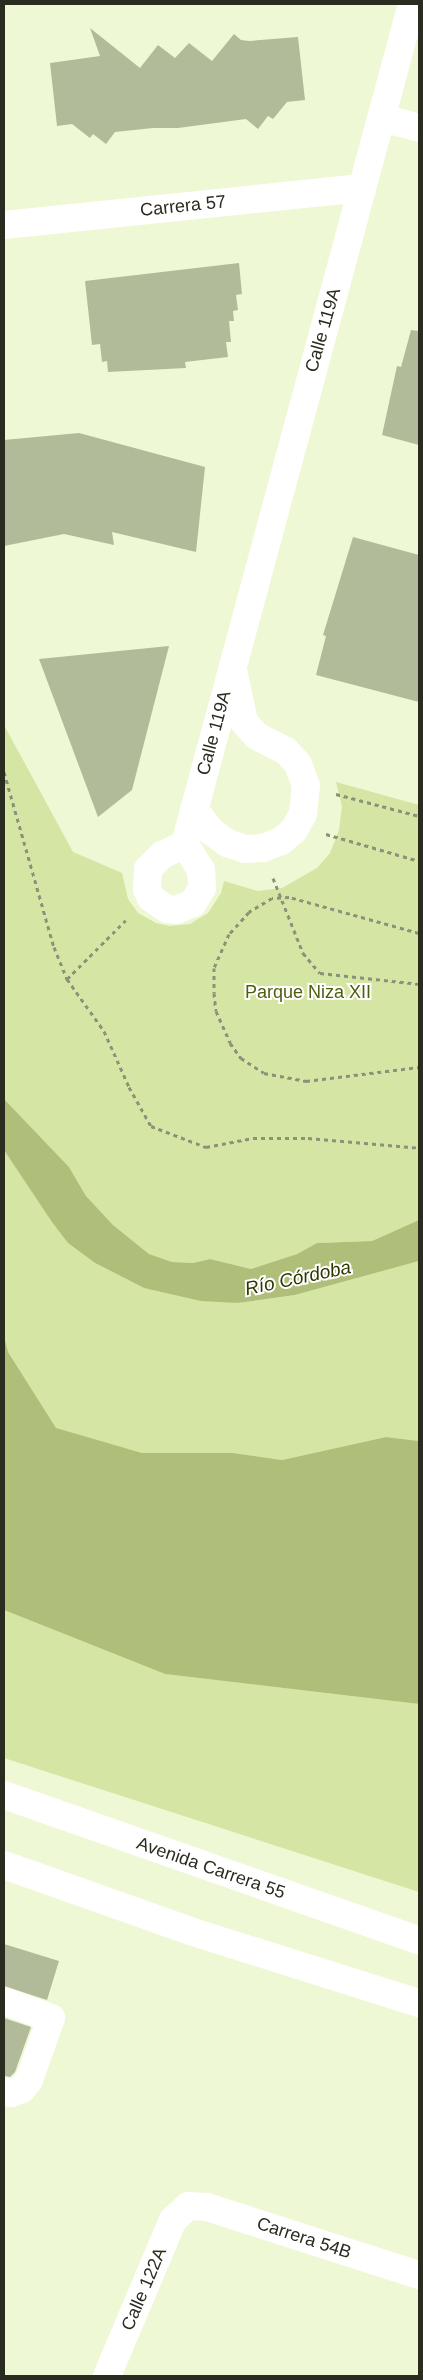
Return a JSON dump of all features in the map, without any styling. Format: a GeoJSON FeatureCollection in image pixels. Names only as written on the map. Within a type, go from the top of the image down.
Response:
{"type":"FeatureCollection","features":[{"type":"Feature","properties":{"kind":"street","name":"Calle 119A"},"geometry":{"type":"LineString","coordinates":[[185,844],[412,4]]}},
{"type":"Feature","properties":{"kind":"street"},"geometry":{"type":"LineString","coordinates":[[382,118],[419,128]]}},
{"type":"Feature","properties":{"kind":"street","name":"Carrera 57"},"geometry":{"type":"LineString","coordinates":[[4,225],[362,188]]}},
{"type":"Feature","properties":{"kind":"street","name":"Calle 119A"},"geometry":{"type":"LineString","coordinates":[[194,809],[212,832],[227,843],[245,849],[263,848],[281,841],[294,830],[303,814],[306,786],[298,764],[286,751],[257,736],[244,722],[234,683],[234,657]]}},
{"type":"Feature","properties":{"kind":"street","name":"Avenida Carrera 55"},"geometry":{"type":"LineString","coordinates":[[4,1795],[419,1940]]}},
{"type":"Feature","properties":{"kind":"street"},"geometry":{"type":"LineString","coordinates":[[4,1865],[190,1931],[419,2003]]}},
{"type":"Feature","properties":{"kind":"street"},"geometry":{"type":"LineString","coordinates":[[4,2001],[51,2018],[29,2080],[22,2089],[11,2093],[4,2090]]}},
{"type":"Feature","properties":{"kind":"street","name":"Carrera 54B"},"geometry":{"type":"LineString","coordinates":[[188,2206],[207,2207],[419,2275]]}},
{"type":"Feature","properties":{"kind":"street","name":"Calle 122A"},"geometry":{"type":"LineString","coordinates":[[107,2376],[173,2220],[188,2206]]}},
{"type":"Feature","properties":{"kind":"path"},"geometry":{"type":"LineString","coordinates":[[4,772],[54,946],[68,979],[104,1031],[129,1087],[151,1126],[206,1147],[253,1138],[298,1138],[419,1148]]}},
{"type":"Feature","properties":{"kind":"path"},"geometry":{"type":"LineString","coordinates":[[306,786],[419,816]]}},
{"type":"Feature","properties":{"kind":"path"},"geometry":{"type":"LineString","coordinates":[[318,832],[419,861]]}},
{"type":"Feature","properties":{"kind":"path"},"geometry":{"type":"LineString","coordinates":[[270,868],[278,897],[303,953],[320,973],[419,984]]}},
{"type":"Feature","properties":{"kind":"path"},"geometry":{"type":"LineString","coordinates":[[419,933],[278,897],[262,903],[238,922],[221,948],[214,968],[216,1011],[222,1028],[241,1058],[264,1074],[292,1081],[419,1067]]}},
{"type":"Feature","properties":{"kind":"path"},"geometry":{"type":"LineString","coordinates":[[68,979],[126,920]]}},
{"type":"Feature","properties":{"kind":"green space","name":"Parque Niza XII"},"geometry":{"type":"Polygon","coordinates":[[[4,725],[73,852],[122,873],[128,899],[138,913],[156,923],[169,926],[190,924],[208,913],[221,893],[224,881],[258,891],[282,888],[317,868],[330,853],[339,830],[342,806],[336,782],[419,805],[419,1220],[372,1241],[317,1243],[297,1254],[251,1269],[210,1259],[193,1263],[172,1262],[149,1254],[113,1225],[86,1196],[69,1167],[4,1099],[4,725]]]}},
{"type":"Feature","properties":{"kind":"green space"},"geometry":{"type":"Polygon","coordinates":[[[4,1150],[68,1243],[95,1263],[144,1288],[238,1303],[295,1295],[419,1261],[419,1441],[386,1437],[282,1460],[233,1453],[142,1453],[56,1429],[8,1352],[4,1336],[4,1150]]]}},
{"type":"Feature","properties":{"kind":"green space"},"geometry":{"type":"Polygon","coordinates":[[[4,1610],[165,1674],[419,1704],[419,1892],[4,1758],[4,1610]]]}},
{"type":"Feature","properties":{"kind":"water","name":"Río Córdoba"},"geometry":{"type":"Polygon","coordinates":[[[4,1099],[69,1167],[86,1196],[113,1225],[149,1254],[172,1262],[193,1263],[210,1259],[251,1269],[297,1254],[317,1243],[372,1241],[419,1220],[419,1261],[295,1295],[238,1303],[201,1301],[144,1288],[95,1263],[68,1243],[52,1222],[4,1150],[4,1099]]]}},
{"type":"Feature","properties":{"kind":"water"},"geometry":{"type":"Polygon","coordinates":[[[4,1336],[8,1352],[56,1428],[142,1453],[233,1453],[282,1460],[386,1437],[419,1441],[419,1704],[165,1674],[4,1610],[4,1336]]]}},
{"type":"Feature","properties":{"kind":"building"},"geometry":{"type":"Polygon","coordinates":[[[90,28],[140,68],[158,45],[175,58],[189,43],[212,61],[234,34],[241,40],[249,41],[298,37],[305,100],[287,102],[273,119],[268,116],[258,129],[246,119],[178,128],[153,128],[115,132],[106,144],[93,134],[90,138],[72,124],[57,126],[50,63],[100,56],[90,28]]]}},
{"type":"Feature","properties":{"kind":"building"},"geometry":{"type":"Polygon","coordinates":[[[239,263],[242,294],[236,295],[238,310],[233,311],[234,321],[229,321],[231,342],[226,342],[228,357],[185,362],[186,368],[108,372],[107,361],[102,362],[100,344],[92,345],[85,281],[239,263]]]}},
{"type":"Feature","properties":{"kind":"building"},"geometry":{"type":"Polygon","coordinates":[[[411,330],[419,331],[419,445],[382,435],[397,366],[401,367],[411,330]]]}},
{"type":"Feature","properties":{"kind":"building"},"geometry":{"type":"Polygon","coordinates":[[[79,433],[205,467],[196,552],[112,532],[114,545],[64,534],[4,546],[4,440],[79,433]]]}},
{"type":"Feature","properties":{"kind":"building"},"geometry":{"type":"Polygon","coordinates":[[[353,537],[419,555],[419,702],[316,675],[326,636],[323,635],[353,537]]]}},
{"type":"Feature","properties":{"kind":"building"},"geometry":{"type":"Polygon","coordinates":[[[169,646],[132,790],[98,817],[39,659],[169,646]]]}},
{"type":"Feature","properties":{"kind":"building"},"geometry":{"type":"Polygon","coordinates":[[[4,1944],[59,1961],[47,2000],[4,1986],[4,1944]]]}},
{"type":"Feature","properties":{"kind":"building"},"geometry":{"type":"Polygon","coordinates":[[[4,2018],[31,2027],[15,2072],[10,2077],[4,2076],[4,2018]]]}}]}
